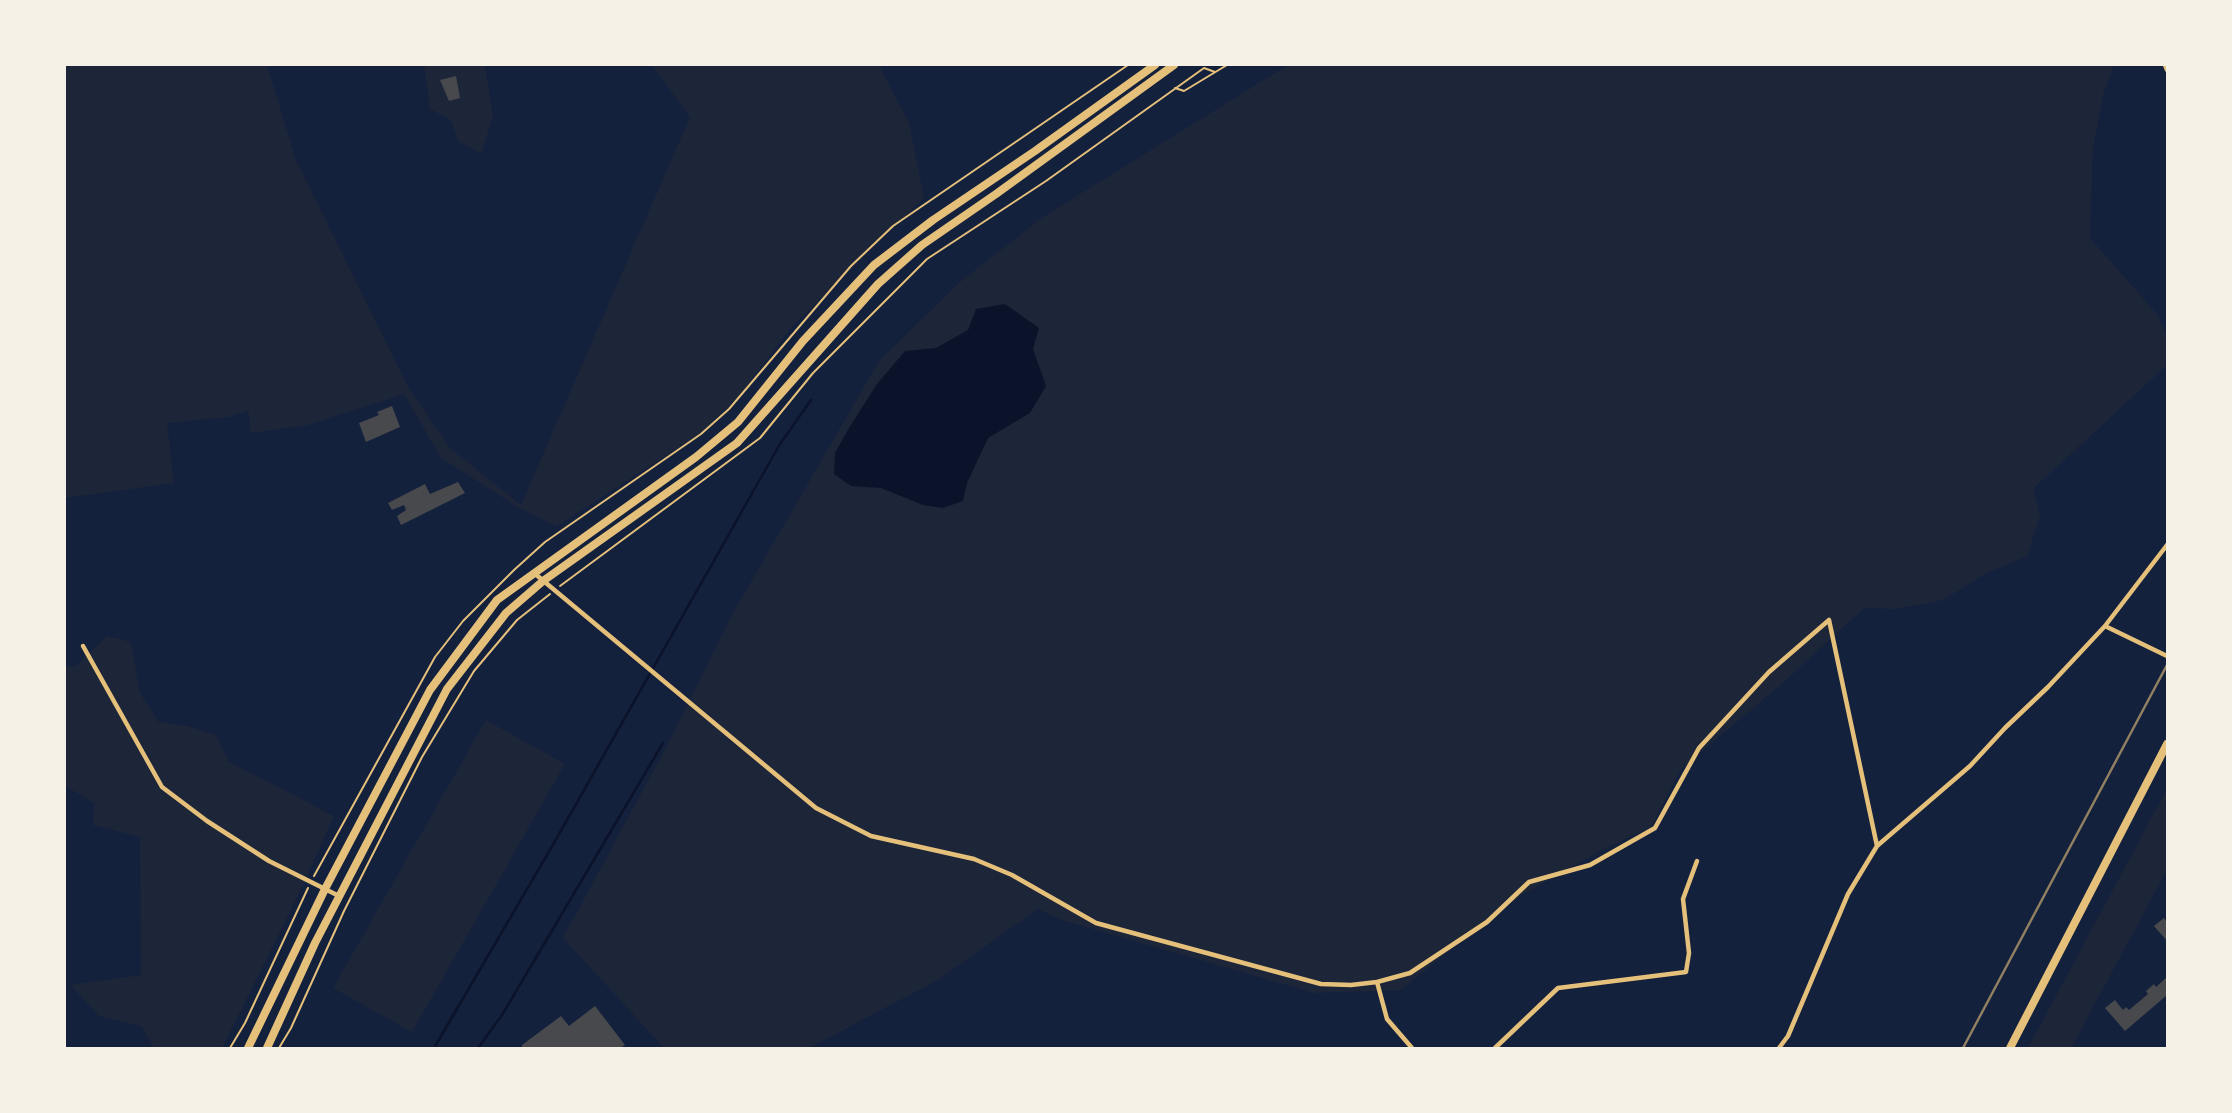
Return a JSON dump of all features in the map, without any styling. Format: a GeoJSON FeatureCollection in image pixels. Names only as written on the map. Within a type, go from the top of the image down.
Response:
{"type":"FeatureCollection","features":[{"type":"Feature","properties":{"kind":"main road"},"geometry":{"type":"LineString","coordinates":[[248,1048],[325,888],[430,690],[497,600],[696,457],[738,422],[803,341],[874,265],[933,220],[1155,65]]}},
{"type":"Feature","properties":{"kind":"main road"},"geometry":{"type":"LineString","coordinates":[[267,1048],[339,896],[447,689],[506,613],[543,581],[737,443],[878,284],[922,244],[1174,65]]}},
{"type":"Feature","properties":{"kind":"main road"},"geometry":{"type":"LineString","coordinates":[[2010,1048],[2167,744]]}},
{"type":"Feature","properties":{"kind":"street"},"geometry":{"type":"LineString","coordinates":[[2165,65],[2167,70]]}},
{"type":"Feature","properties":{"kind":"street"},"geometry":{"type":"LineString","coordinates":[[1779,1048],[1788,1036],[1848,894],[1877,846],[1970,766],[2048,687],[2105,626],[2167,545]]}},
{"type":"Feature","properties":{"kind":"street"},"geometry":{"type":"LineString","coordinates":[[534,573],[816,808],[871,836],[974,859],[1012,875],[1096,923],[1321,984],[1377,982],[1410,973],[1487,922],[1529,882],[1590,865],[1655,828],[1699,748],[1769,672],[1829,620],[1877,846]]}},
{"type":"Feature","properties":{"kind":"street"},"geometry":{"type":"LineString","coordinates":[[2105,626],[2167,656]]}},
{"type":"Feature","properties":{"kind":"street"},"geometry":{"type":"LineString","coordinates":[[83,646],[162,787],[207,821],[269,861],[339,896]]}},
{"type":"Feature","properties":{"kind":"street"},"geometry":{"type":"LineString","coordinates":[[1495,1048],[1558,988],[1686,972],[1689,953],[1683,899],[1697,861]]}},
{"type":"Feature","properties":{"kind":"street"},"geometry":{"type":"LineString","coordinates":[[1377,982],[1387,1019],[1412,1048]]}},
{"type":"Feature","properties":{"kind":"path"},"geometry":{"type":"LineString","coordinates":[[1174,88],[1184,91],[1227,65]]}},
{"type":"Feature","properties":{"kind":"path"},"geometry":{"type":"LineString","coordinates":[[279,1048],[422,757],[474,671],[517,620],[760,438],[813,373],[927,258],[1046,181],[1204,68],[1215,72]]}},
{"type":"Feature","properties":{"kind":"shaded area"},"geometry":{"type":"Polygon","coordinates":[[[65,65],[267,65],[296,161],[409,388],[450,448],[521,505],[690,117],[652,65],[879,65],[909,123],[924,198],[791,328],[739,396],[701,433],[557,526],[521,509],[441,458],[404,394],[308,425],[251,433],[248,410],[229,417],[167,423],[174,483],[65,498],[65,65]]]}},
{"type":"Feature","properties":{"kind":"shaded area"},"geometry":{"type":"Polygon","coordinates":[[[424,65],[485,65],[493,116],[481,154],[458,141],[451,120],[430,109],[424,65]]]}},
{"type":"Feature","properties":{"kind":"shaded area"},"geometry":{"type":"Polygon","coordinates":[[[1288,65],[2114,65],[2103,95],[2093,149],[2090,238],[2157,314],[2167,336],[2167,365],[2033,489],[2040,516],[2027,556],[1985,574],[1943,600],[1897,609],[1864,608],[1784,682],[1681,769],[1651,827],[1600,851],[1522,895],[1401,990],[1314,993],[1062,920],[1038,909],[936,981],[809,1048],[664,1048],[563,938],[671,738],[730,618],[879,361],[960,282],[1043,217],[1288,65]]]}},
{"type":"Feature","properties":{"kind":"shaded area"},"geometry":{"type":"Polygon","coordinates":[[[1005,304],[1039,328],[1033,349],[1046,386],[1030,413],[988,438],[967,483],[963,501],[943,508],[923,505],[881,488],[851,486],[834,474],[835,453],[849,428],[877,384],[905,351],[936,348],[968,330],[976,309],[1005,304]]]}},
{"type":"Feature","properties":{"kind":"shaded area"},"geometry":{"type":"Polygon","coordinates":[[[107,636],[131,642],[140,693],[159,722],[187,726],[216,735],[228,761],[334,816],[298,896],[222,1048],[154,1048],[141,1026],[99,1016],[70,985],[141,975],[140,837],[93,825],[94,803],[65,786],[65,666],[76,666],[107,636]]]}},
{"type":"Feature","properties":{"kind":"shaded area"},"geometry":{"type":"Polygon","coordinates":[[[486,720],[565,764],[412,1032],[333,988],[486,720]]]}},
{"type":"Feature","properties":{"kind":"shaded area"},"geometry":{"type":"Polygon","coordinates":[[[2167,789],[2167,870],[2071,1048],[2028,1048],[2167,789]]]}},
{"type":"Feature","properties":{"kind":"building"},"geometry":{"type":"Polygon","coordinates":[[[456,76],[460,98],[449,101],[440,80],[456,76]]]}},
{"type":"Feature","properties":{"kind":"building"},"geometry":{"type":"Polygon","coordinates":[[[392,406],[400,427],[366,442],[359,423],[392,406]]]}},
{"type":"Feature","properties":{"kind":"building"},"geometry":{"type":"Polygon","coordinates":[[[458,482],[465,493],[401,525],[397,516],[406,510],[404,505],[392,510],[388,503],[425,484],[430,494],[458,482]]]}},
{"type":"Feature","properties":{"kind":"building"},"geometry":{"type":"Polygon","coordinates":[[[2164,918],[2167,922],[2167,941],[2154,926],[2164,918]]]}},
{"type":"Feature","properties":{"kind":"building"},"geometry":{"type":"Polygon","coordinates":[[[2167,977],[2167,995],[2125,1031],[2105,1008],[2115,1000],[2123,1010],[2126,1007],[2129,1010],[2148,994],[2146,991],[2154,984],[2156,987],[2167,977]]]}},
{"type":"Feature","properties":{"kind":"building"},"geometry":{"type":"Polygon","coordinates":[[[595,1006],[625,1045],[620,1048],[522,1048],[522,1045],[561,1016],[569,1026],[595,1006]]]}},
{"type":"Feature","properties":{"kind":"waterway"},"geometry":{"type":"LineString","coordinates":[[434,1048],[554,843],[780,444],[811,400]]}},
{"type":"Feature","properties":{"kind":"waterway"},"geometry":{"type":"LineString","coordinates":[[478,1048],[502,1015],[663,743]]}},
{"type":"Feature","properties":{"kind":"railway"},"geometry":{"type":"LineString","coordinates":[[1963,1048],[2167,665]]}}]}
